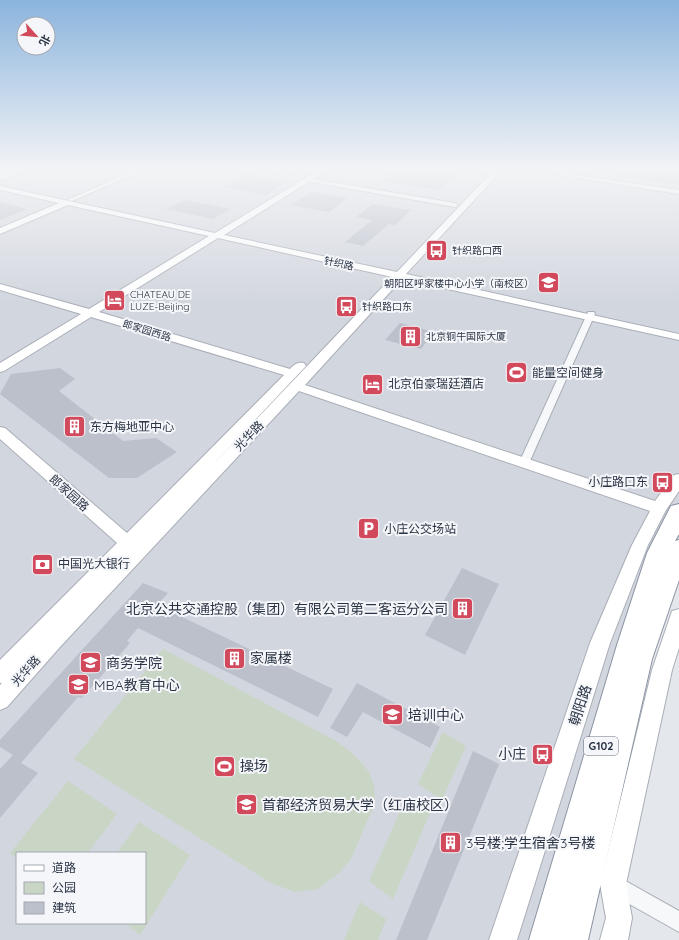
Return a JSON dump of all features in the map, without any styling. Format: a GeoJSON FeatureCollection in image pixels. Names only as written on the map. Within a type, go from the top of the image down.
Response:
{"type":"FeatureCollection","features":[{"type":"Feature","properties":{"kind":"highway","name":"朝阳路"},"geometry":{"type":"LineString","coordinates":[[570,940],[666,554],[669,510]]}},
{"type":"Feature","properties":{"kind":"highway","name":"朝阳路"},"geometry":{"type":"LineString","coordinates":[[546,940],[630,644],[666,554]]}},
{"type":"Feature","properties":{"kind":"main road"},"geometry":{"type":"LineString","coordinates":[[0,232],[38,215]]}},
{"type":"Feature","properties":{"kind":"main road","name":"针织路"},"geometry":{"type":"LineString","coordinates":[[131,215],[395,274],[679,334]]}},
{"type":"Feature","properties":{"kind":"main road"},"geometry":{"type":"LineString","coordinates":[[0,368],[250,215]]}},
{"type":"Feature","properties":{"kind":"main road","name":"光华路"},"geometry":{"type":"LineString","coordinates":[[395,274],[446,215]]}},
{"type":"Feature","properties":{"kind":"main road","name":"光华路"},"geometry":{"type":"LineString","coordinates":[[0,674],[134,546],[395,274],[454,215]]}},
{"type":"Feature","properties":{"kind":"main road","name":"郎家园西路"},"geometry":{"type":"LineString","coordinates":[[0,287],[90,313],[294,380],[524,463],[669,510]]}},
{"type":"Feature","properties":{"kind":"main road","name":"针织路"},"geometry":{"type":"LineString","coordinates":[[590,316],[679,338]]}},
{"type":"Feature","properties":{"kind":"main road","name":"郎家园路"},"geometry":{"type":"LineString","coordinates":[[0,431],[94,515],[134,546]]}},
{"type":"Feature","properties":{"kind":"main road","name":"朝阳路"},"geometry":{"type":"LineString","coordinates":[[669,510],[679,479]]}},
{"type":"Feature","properties":{"kind":"main road","name":"光华路"},"geometry":{"type":"LineString","coordinates":[[0,700],[53,641],[134,546]]}},
{"type":"Feature","properties":{"kind":"main road","name":"朝阳路"},"geometry":{"type":"LineString","coordinates":[[503,940],[600,643],[666,554]]}},
{"type":"Feature","properties":{"kind":"main road"},"geometry":{"type":"LineString","coordinates":[[614,940],[619,918],[613,884],[662,670],[679,617]]}},
{"type":"Feature","properties":{"kind":"street"},"geometry":{"type":"LineString","coordinates":[[524,463],[590,316]]}},
{"type":"Feature","properties":{"kind":"street"},"geometry":{"type":"LineString","coordinates":[[613,884],[679,922]]}},
{"type":"Feature","properties":{"kind":"shaded area"},"geometry":{"type":"Polygon","coordinates":[[[0,215],[679,215],[679,543],[561,940],[0,940],[0,215]]]}},
{"type":"Feature","properties":{"kind":"green space","name":"操场"},"geometry":{"type":"Polygon","coordinates":[[[163,649],[336,741],[351,752],[369,772],[374,786],[375,803],[351,859],[338,874],[318,889],[295,892],[271,883],[74,759],[163,649]]]}},
{"type":"Feature","properties":{"kind":"green space"},"geometry":{"type":"Polygon","coordinates":[[[443,732],[466,746],[442,800],[418,784],[443,732]]]}},
{"type":"Feature","properties":{"kind":"green space"},"geometry":{"type":"Polygon","coordinates":[[[68,781],[117,814],[89,852],[16,852],[16,858],[10,853],[68,781]]]}},
{"type":"Feature","properties":{"kind":"green space"},"geometry":{"type":"Polygon","coordinates":[[[407,796],[431,811],[393,899],[369,881],[407,796]]]}},
{"type":"Feature","properties":{"kind":"green space"},"geometry":{"type":"Polygon","coordinates":[[[139,822],[190,855],[140,935],[126,924],[146,924],[146,852],[118,852],[139,822]]]}},
{"type":"Feature","properties":{"kind":"green space"},"geometry":{"type":"Polygon","coordinates":[[[360,902],[386,919],[378,940],[344,940],[360,902]]]}},
{"type":"Feature","properties":{"kind":"building"},"geometry":{"type":"Polygon","coordinates":[[[0,215],[13,215],[0,220],[0,215]]]}},
{"type":"Feature","properties":{"kind":"building"},"geometry":{"type":"Polygon","coordinates":[[[194,215],[220,215],[213,219],[194,215]]]}},
{"type":"Feature","properties":{"kind":"building"},"geometry":{"type":"Polygon","coordinates":[[[359,215],[406,215],[395,225],[389,224],[363,246],[345,242],[372,220],[356,217],[359,215]]]}},
{"type":"Feature","properties":{"kind":"building","name":"北京铜牛国际大厦"},"geometry":{"type":"Polygon","coordinates":[[[400,323],[434,332],[421,349],[385,340],[400,323]]]}},
{"type":"Feature","properties":{"kind":"building","name":"东方梅地亚中心"},"geometry":{"type":"Polygon","coordinates":[[[60,368],[75,379],[59,391],[123,441],[156,438],[177,452],[137,478],[109,478],[0,394],[11,374],[60,368]]]}},
{"type":"Feature","properties":{"kind":"building","name":"北京公共交通控股（集团）有限公司第二客运分公司"},"geometry":{"type":"Polygon","coordinates":[[[462,568],[499,584],[465,655],[425,635],[462,568]]]}},
{"type":"Feature","properties":{"kind":"building"},"geometry":{"type":"Polygon","coordinates":[[[143,583],[168,593],[157,605],[333,689],[318,717],[138,628],[127,641],[130,643],[82,698],[78,697],[21,763],[38,773],[0,818],[0,769],[13,755],[0,747],[0,740],[143,583]]]}},
{"type":"Feature","properties":{"kind":"building"},"geometry":{"type":"Polygon","coordinates":[[[357,683],[440,727],[430,748],[363,712],[347,737],[330,728],[357,683]]]}},
{"type":"Feature","properties":{"kind":"building","name":"3号楼;学生宿舍3号楼"},"geometry":{"type":"Polygon","coordinates":[[[473,751],[499,764],[427,940],[396,940],[473,751]]]}},
{"type":"Feature","properties":{"kind":"place","name":"针织路口西"},"geometry":{"type":"Point","coordinates":[436,250]}},
{"type":"Feature","properties":{"kind":"place","name":"朝阳区呼家楼中心小学（南校区）"},"geometry":{"type":"Point","coordinates":[549,283]}},
{"type":"Feature","properties":{"kind":"place","name":"CHATEAU DE LUZE-Beijing"},"geometry":{"type":"Point","coordinates":[114,300]}},
{"type":"Feature","properties":{"kind":"place","name":"针织路口东"},"geometry":{"type":"Point","coordinates":[347,306]}},
{"type":"Feature","properties":{"kind":"place","name":"北京铜牛国际大厦"},"geometry":{"type":"Point","coordinates":[410,336]}},
{"type":"Feature","properties":{"kind":"place","name":"能量空间健身"},"geometry":{"type":"Point","coordinates":[516,373]}},
{"type":"Feature","properties":{"kind":"place","name":"北京伯豪瑞廷酒店"},"geometry":{"type":"Point","coordinates":[372,384]}},
{"type":"Feature","properties":{"kind":"place","name":"东方梅地亚中心"},"geometry":{"type":"Point","coordinates":[74,427]}},
{"type":"Feature","properties":{"kind":"place","name":"小庄路口东"},"geometry":{"type":"Point","coordinates":[663,482]}},
{"type":"Feature","properties":{"kind":"place","name":"小庄公交场站"},"geometry":{"type":"Point","coordinates":[369,529]}},
{"type":"Feature","properties":{"kind":"place","name":"中国光大银行"},"geometry":{"type":"Point","coordinates":[43,564]}},
{"type":"Feature","properties":{"kind":"place","name":"北京公共交通控股（集团）有限公司第二客运分公司"},"geometry":{"type":"Point","coordinates":[463,609]}},
{"type":"Feature","properties":{"kind":"place","name":"家属楼"},"geometry":{"type":"Point","coordinates":[234,658]}},
{"type":"Feature","properties":{"kind":"place","name":"商务学院"},"geometry":{"type":"Point","coordinates":[90,663]}},
{"type":"Feature","properties":{"kind":"place","name":"MBA教育中心"},"geometry":{"type":"Point","coordinates":[78,685]}},
{"type":"Feature","properties":{"kind":"place","name":"培训中心"},"geometry":{"type":"Point","coordinates":[392,715]}},
{"type":"Feature","properties":{"kind":"place","name":"小庄"},"geometry":{"type":"Point","coordinates":[542,754]}},
{"type":"Feature","properties":{"kind":"place","name":"操场"},"geometry":{"type":"Point","coordinates":[225,766]}},
{"type":"Feature","properties":{"kind":"place","name":"首都经济贸易大学（红庙校区）"},"geometry":{"type":"Point","coordinates":[247,805]}},
{"type":"Feature","properties":{"kind":"place","name":"3号楼;学生宿舍3号楼"},"geometry":{"type":"Point","coordinates":[451,843]}}]}
